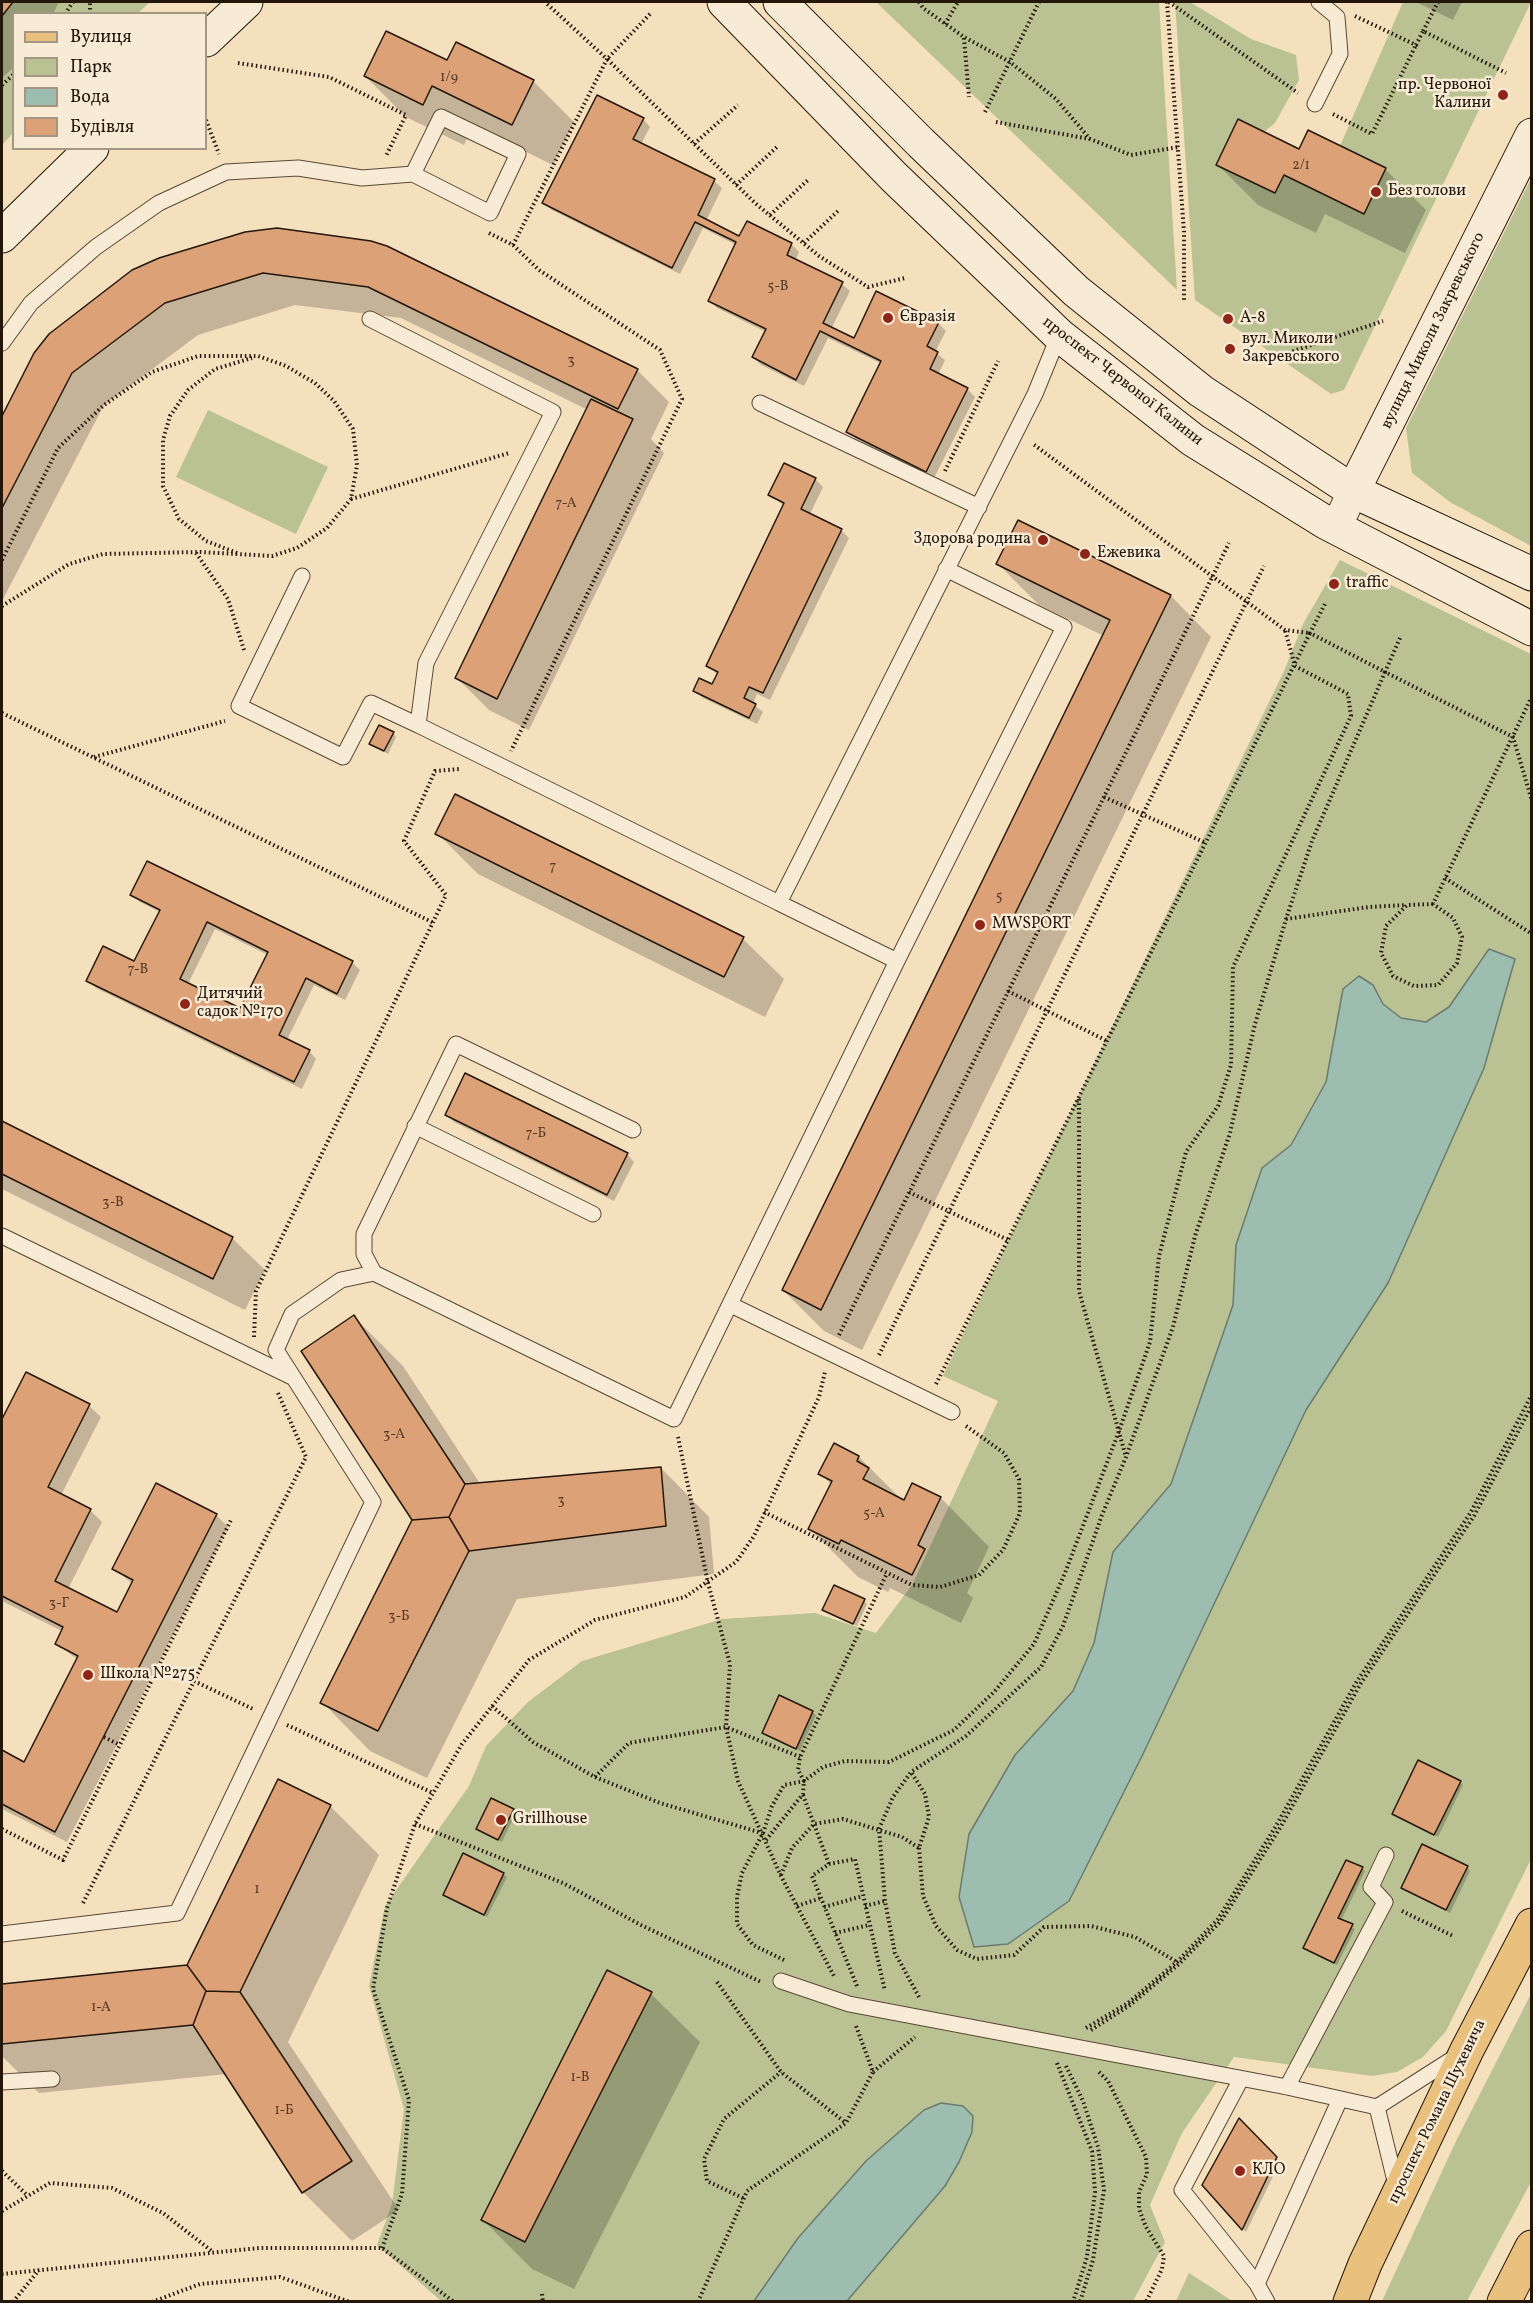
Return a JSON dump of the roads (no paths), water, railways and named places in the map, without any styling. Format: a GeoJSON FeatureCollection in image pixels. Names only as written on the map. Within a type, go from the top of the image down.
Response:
{"type":"FeatureCollection","features":[{"type":"Feature","properties":{"kind":"main road"},"geometry":{"type":"LineString","coordinates":[[207,39],[246,2]]}},
{"type":"Feature","properties":{"kind":"main road","name":"проспект Червоної Калини"},"geometry":{"type":"LineString","coordinates":[[724,2],[863,147],[1059,335],[1193,440],[1336,528],[1532,629]]}},
{"type":"Feature","properties":{"kind":"main road"},"geometry":{"type":"LineString","coordinates":[[780,2],[921,143],[1076,291],[1201,391],[1353,491],[1532,574]]}},
{"type":"Feature","properties":{"kind":"main road","name":"вулиця Миколи Закревського"},"geometry":{"type":"LineString","coordinates":[[1353,491],[1532,135]]}},
{"type":"Feature","properties":{"kind":"main road"},"geometry":{"type":"LineString","coordinates":[[2,236],[91,150]]}},
{"type":"Feature","properties":{"kind":"main road","name":"проспект Романа Шухевича"},"geometry":{"type":"LineString","coordinates":[[1350,2301],[1467,2050],[1532,1925]]}},
{"type":"Feature","properties":{"kind":"main road"},"geometry":{"type":"LineString","coordinates":[[1504,2301],[1531,2249]]}},
{"type":"Feature","properties":{"kind":"main road"},"geometry":{"type":"LineString","coordinates":[[1521,2301],[1531,2249]]}},
{"type":"Feature","properties":{"kind":"street","name":"вулиця Миколи Закревського"},"geometry":{"type":"LineString","coordinates":[[1336,528],[1353,491]]}},
{"type":"Feature","properties":{"kind":"lane"},"geometry":{"type":"LineString","coordinates":[[1315,104],[1340,54],[1337,17],[1319,2]]}},
{"type":"Feature","properties":{"kind":"lane"},"geometry":{"type":"LineString","coordinates":[[2,343],[31,303],[96,247],[159,203],[226,172],[298,168],[362,178],[412,174],[490,213],[518,154],[441,117],[412,174]]}},
{"type":"Feature","properties":{"kind":"lane"},"geometry":{"type":"LineString","coordinates":[[370,319],[554,412],[426,663],[418,725]]}},
{"type":"Feature","properties":{"kind":"lane"},"geometry":{"type":"LineString","coordinates":[[779,903],[979,507],[1059,335]]}},
{"type":"Feature","properties":{"kind":"lane"},"geometry":{"type":"LineString","coordinates":[[760,403],[979,507]]}},
{"type":"Feature","properties":{"kind":"lane"},"geometry":{"type":"LineString","coordinates":[[633,1130],[456,1044],[364,1234],[364,1254],[374,1273],[674,1419],[897,961],[1064,627],[946,569]]}},
{"type":"Feature","properties":{"kind":"lane"},"geometry":{"type":"LineString","coordinates":[[302,576],[238,706],[343,757],[371,703],[504,766],[897,961]]}},
{"type":"Feature","properties":{"kind":"lane"},"geometry":{"type":"LineString","coordinates":[[415,1126],[593,1214]]}},
{"type":"Feature","properties":{"kind":"lane"},"geometry":{"type":"LineString","coordinates":[[2,1236],[294,1378]]}},
{"type":"Feature","properties":{"kind":"lane"},"geometry":{"type":"LineString","coordinates":[[2,1934],[177,1913],[373,1502],[276,1350],[292,1314],[341,1280],[374,1273]]}},
{"type":"Feature","properties":{"kind":"lane"},"geometry":{"type":"LineString","coordinates":[[731,1305],[952,1412]]}},
{"type":"Feature","properties":{"kind":"lane"},"geometry":{"type":"LineString","coordinates":[[1287,2087],[1385,1902],[1371,1887],[1386,1855]]}},
{"type":"Feature","properties":{"kind":"lane"},"geometry":{"type":"LineString","coordinates":[[781,1981],[849,2004],[1287,2087],[1377,2107],[1467,2050]]}},
{"type":"Feature","properties":{"kind":"lane"},"geometry":{"type":"LineString","coordinates":[[2,2082],[52,2079]]}},
{"type":"Feature","properties":{"kind":"lane"},"geometry":{"type":"LineString","coordinates":[[1241,2079],[1182,2190],[1257,2284],[1267,2301]]}},
{"type":"Feature","properties":{"kind":"lane"},"geometry":{"type":"LineString","coordinates":[[1257,2284],[1340,2098]]}},
{"type":"Feature","properties":{"kind":"lane"},"geometry":{"type":"LineString","coordinates":[[1377,2107],[1398,2195]]}},
{"type":"Feature","properties":{"kind":"water"},"geometry":{"type":"Polygon","coordinates":[[[1489,949],[1515,959],[1484,1068],[1388,1283],[1306,1410],[1143,1754],[1069,1901],[1008,1944],[974,1947],[959,1897],[969,1834],[1015,1755],[1073,1691],[1094,1643],[1113,1552],[1171,1484],[1233,1305],[1236,1245],[1262,1168],[1291,1145],[1326,1082],[1343,989],[1359,976],[1373,985],[1383,1004],[1401,1018],[1426,1022],[1449,1007],[1489,949]]]}},
{"type":"Feature","properties":{"kind":"water"},"geometry":{"type":"Polygon","coordinates":[[[941,2103],[963,2106],[973,2116],[972,2132],[959,2162],[945,2186],[847,2301],[754,2301],[798,2238],[866,2161],[924,2110],[941,2103]]]}},
{"type":"Feature","properties":{"kind":"place","name":"пр. Червоної Калини"},"geometry":{"type":"Point","coordinates":[1503,95]}},
{"type":"Feature","properties":{"kind":"place","name":"Без голови"},"geometry":{"type":"Point","coordinates":[1376,192]}},
{"type":"Feature","properties":{"kind":"place","name":"Євразія"},"geometry":{"type":"Point","coordinates":[888,318]}},
{"type":"Feature","properties":{"kind":"place","name":"А-8"},"geometry":{"type":"Point","coordinates":[1228,319]}},
{"type":"Feature","properties":{"kind":"place","name":"вул. Миколи Закревського"},"geometry":{"type":"Point","coordinates":[1230,349]}},
{"type":"Feature","properties":{"kind":"place","name":"Здорова родина"},"geometry":{"type":"Point","coordinates":[1043,540]}},
{"type":"Feature","properties":{"kind":"place","name":"Ежевика"},"geometry":{"type":"Point","coordinates":[1085,554]}},
{"type":"Feature","properties":{"kind":"place","name":"traffic"},"geometry":{"type":"Point","coordinates":[1334,584]}},
{"type":"Feature","properties":{"kind":"place","name":"MWSPORT"},"geometry":{"type":"Point","coordinates":[980,925]}},
{"type":"Feature","properties":{"kind":"place","name":"Дитячий садок №170"},"geometry":{"type":"Point","coordinates":[185,1004]}},
{"type":"Feature","properties":{"kind":"place","name":"Школа №275"},"geometry":{"type":"Point","coordinates":[88,1675]}},
{"type":"Feature","properties":{"kind":"place","name":"Grillhouse"},"geometry":{"type":"Point","coordinates":[501,1820]}},
{"type":"Feature","properties":{"kind":"place","name":"КЛО"},"geometry":{"type":"Point","coordinates":[1240,2171]}}]}
